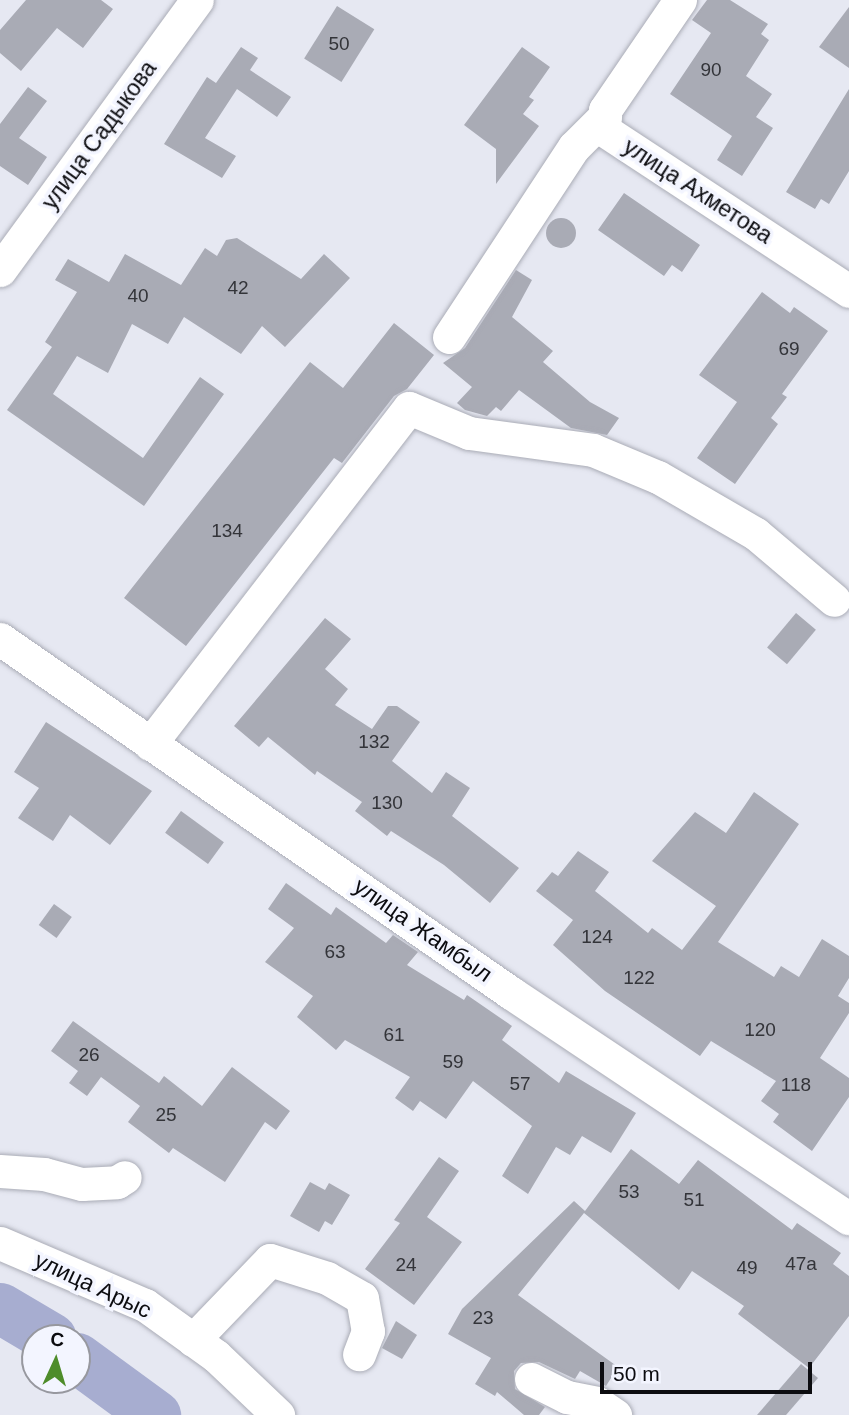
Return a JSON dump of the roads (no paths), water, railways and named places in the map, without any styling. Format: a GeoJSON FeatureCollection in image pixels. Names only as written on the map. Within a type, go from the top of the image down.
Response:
{"type":"FeatureCollection","features":[{"type":"Feature","properties":{"kind":"street","name":"улица Садыкова"},"geometry":{"type":"LineString","coordinates":[[0,270],[197,0]]}},
{"type":"Feature","properties":{"kind":"street","name":"улица Ахметова"},"geometry":{"type":"LineString","coordinates":[[680,0],[620,85],[605,116],[604,130],[849,291]]}},
{"type":"Feature","properties":{"kind":"street"},"geometry":{"type":"LineString","coordinates":[[449,337],[574,147],[605,116]]}},
{"type":"Feature","properties":{"kind":"street"},"geometry":{"type":"LineString","coordinates":[[150,744],[409,408],[469,433],[593,450],[658,477],[756,534],[834,600]]}},
{"type":"Feature","properties":{"kind":"street","name":"улица Жамбыл"},"geometry":{"type":"LineString","coordinates":[[0,639],[150,744],[849,1218]]}},
{"type":"Feature","properties":{"kind":"street"},"geometry":{"type":"LineString","coordinates":[[0,1171],[44,1174],[82,1184],[117,1182],[125,1177]]}},
{"type":"Feature","properties":{"kind":"street","name":"улица Арыс"},"geometry":{"type":"LineString","coordinates":[[0,1243],[145,1305],[194,1340],[278,1415]]}},
{"type":"Feature","properties":{"kind":"street"},"geometry":{"type":"LineString","coordinates":[[194,1340],[270,1260],[327,1278],[362,1298],[368,1331],[359,1354]]}},
{"type":"Feature","properties":{"kind":"street"},"geometry":{"type":"LineString","coordinates":[[531,1379],[567,1397],[597,1403],[615,1415]]}},
{"type":"Feature","properties":{"kind":"waterway"},"geometry":{"type":"LineString","coordinates":[[0,1308],[27,1324]]}},
{"type":"Feature","properties":{"kind":"waterway"},"geometry":{"type":"LineString","coordinates":[[91,1368],[155,1415]]}}]}
